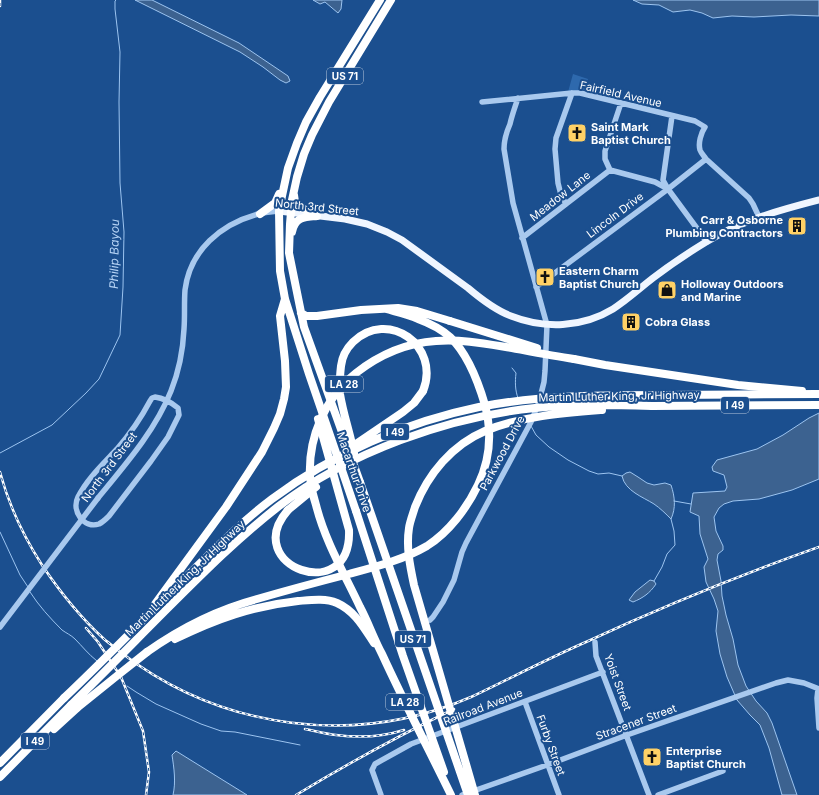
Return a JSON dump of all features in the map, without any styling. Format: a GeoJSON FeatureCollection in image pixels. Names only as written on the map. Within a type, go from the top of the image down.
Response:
{"type":"FeatureCollection","features":[{"type":"Feature","properties":{"kind":"highway","name":"US 71"},"geometry":{"type":"LineString","coordinates":[[293,154],[313,110],[380,0]]}},
{"type":"Feature","properties":{"kind":"highway","name":"Macarthur Drive"},"geometry":{"type":"LineString","coordinates":[[391,0],[320,118],[304,154],[298,172],[294,193],[291,213],[289,253],[304,327],[360,481],[468,795]]}},
{"type":"Feature","properties":{"kind":"highway","name":"Macarthur Drive"},"geometry":{"type":"LineString","coordinates":[[293,154],[284,183],[279,211],[280,271],[285,299],[406,663],[452,795]]}},
{"type":"Feature","properties":{"kind":"highway"},"geometry":{"type":"LineString","coordinates":[[260,214],[272,206],[277,199],[293,154]]}},
{"type":"Feature","properties":{"kind":"highway"},"geometry":{"type":"LineString","coordinates":[[294,193],[295,202],[299,207],[317,216]]}},
{"type":"Feature","properties":{"kind":"highway"},"geometry":{"type":"LineString","coordinates":[[289,253],[294,223],[301,218],[317,216]]}},
{"type":"Feature","properties":{"kind":"highway"},"geometry":{"type":"LineString","coordinates":[[146,617],[226,507],[262,452],[274,428],[285,393],[286,375],[280,316],[285,299]]}},
{"type":"Feature","properties":{"kind":"highway"},"geometry":{"type":"LineString","coordinates":[[301,313],[306,316],[317,316],[361,310],[398,308],[417,311],[574,359],[738,385],[819,393]]}},
{"type":"Feature","properties":{"kind":"highway"},"geometry":{"type":"LineString","coordinates":[[74,707],[147,652],[172,635],[196,622],[219,612],[257,599],[397,560],[428,545],[448,528],[467,504],[485,469],[489,451],[486,409],[476,377],[466,358],[450,337],[418,319],[386,309]]}},
{"type":"Feature","properties":{"kind":"highway"},"geometry":{"type":"LineString","coordinates":[[332,461],[354,445],[403,412],[414,403],[423,391],[427,373],[425,359],[422,352],[413,341],[402,333],[383,329],[371,331],[360,337],[344,355],[341,366],[340,392],[358,470],[360,481]]}},
{"type":"Feature","properties":{"kind":"highway","name":"LA 28"},"geometry":{"type":"LineString","coordinates":[[452,795],[381,654],[361,608],[328,541],[313,496],[310,473],[312,443],[323,414],[344,384],[362,368],[381,356],[407,346],[435,341],[463,341],[574,359]]}},
{"type":"Feature","properties":{"kind":"highway"},"geometry":{"type":"LineString","coordinates":[[309,374],[310,390],[349,530],[350,540],[344,556],[340,562],[332,568],[318,573],[295,568],[287,563],[278,547],[276,535],[281,519],[288,510],[340,467]]}},
{"type":"Feature","properties":{"kind":"highway","name":"Martin Luther King, Jr Highway"},"geometry":{"type":"LineString","coordinates":[[0,764],[64,698],[224,539],[258,510],[298,481],[356,449],[408,427],[469,409],[503,403],[553,397],[591,395],[819,393]]}},
{"type":"Feature","properties":{"kind":"highway","name":"Martin Luther King, Jr Highway"},"geometry":{"type":"LineString","coordinates":[[3,775],[74,707],[206,570],[237,540],[292,497],[340,467],[379,449],[429,430],[470,419],[491,414],[535,408],[572,405],[819,405]]}},
{"type":"Feature","properties":{"kind":"highway"},"geometry":{"type":"LineString","coordinates":[[475,795],[409,564],[409,527],[428,479],[444,460],[456,450],[474,437],[490,429],[536,417],[560,413],[652,406]]}},
{"type":"Feature","properties":{"kind":"highway"},"geometry":{"type":"LineString","coordinates":[[147,652],[201,626],[233,614],[257,607],[280,603],[318,600],[337,603],[354,615],[381,654]]}},
{"type":"Feature","properties":{"kind":"main road","name":"North 3rd Street"},"geometry":{"type":"LineString","coordinates":[[279,211],[345,219],[367,224],[387,232],[407,244],[497,310],[521,320],[546,325],[565,325],[580,323],[618,306],[655,276],[707,242],[738,226],[759,217],[787,208],[819,200]]}},
{"type":"Feature","properties":{"kind":"street","name":"Fairfield Avenue"},"geometry":{"type":"LineString","coordinates":[[482,102],[572,93],[588,95],[695,121],[705,127],[701,136],[700,152],[706,159]]}},
{"type":"Feature","properties":{"kind":"street"},"geometry":{"type":"LineString","coordinates":[[566,204],[561,195],[558,183],[555,149],[556,138],[572,93]]}},
{"type":"Feature","properties":{"kind":"street","name":"Parkwood Drive"},"geometry":{"type":"LineString","coordinates":[[430,620],[443,602],[454,580],[466,543],[531,422],[539,402],[545,371],[546,325],[513,203],[504,142],[518,98]]}},
{"type":"Feature","properties":{"kind":"street"},"geometry":{"type":"LineString","coordinates":[[621,103],[605,151],[605,158],[610,170],[655,182],[668,189]]}},
{"type":"Feature","properties":{"kind":"street"},"geometry":{"type":"LineString","coordinates":[[672,116],[663,180],[707,242]]}},
{"type":"Feature","properties":{"kind":"street"},"geometry":{"type":"LineString","coordinates":[[706,159],[742,190],[753,204],[759,217]]}},
{"type":"Feature","properties":{"kind":"street","name":"Lincoln Drive"},"geometry":{"type":"LineString","coordinates":[[536,287],[706,159]]}},
{"type":"Feature","properties":{"kind":"street","name":"Meadow Lane"},"geometry":{"type":"LineString","coordinates":[[522,238],[610,170]]}},
{"type":"Feature","properties":{"kind":"street","name":"North 3rd Street"},"geometry":{"type":"LineString","coordinates":[[0,627],[146,437],[160,414],[174,381],[181,355],[184,330],[185,289],[192,265],[200,252],[211,238],[229,225],[239,220],[260,214],[279,211]]}},
{"type":"Feature","properties":{"kind":"street"},"geometry":{"type":"LineString","coordinates":[[155,397],[166,401],[178,408],[179,415],[160,449],[105,521],[94,525],[85,522],[78,516],[76,508],[76,503],[81,493],[98,470],[135,427],[152,398],[155,397]]}},
{"type":"Feature","properties":{"kind":"street","name":"Yoist Street"},"geometry":{"type":"LineString","coordinates":[[595,642],[596,656],[649,795]]}},
{"type":"Feature","properties":{"kind":"street","name":"Railroad Avenue"},"geometry":{"type":"LineString","coordinates":[[381,795],[372,770],[375,764],[412,744],[603,672]]}},
{"type":"Feature","properties":{"kind":"street","name":"Stracener Street"},"geometry":{"type":"LineString","coordinates":[[462,795],[776,683],[788,680],[804,683],[819,689]]}},
{"type":"Feature","properties":{"kind":"street"},"geometry":{"type":"LineString","coordinates":[[819,689],[816,698],[819,728]]}},
{"type":"Feature","properties":{"kind":"street","name":"Furby Street"},"geometry":{"type":"LineString","coordinates":[[525,702],[559,795]]}},
{"type":"Feature","properties":{"kind":"street"},"geometry":{"type":"LineString","coordinates":[[658,795],[723,771]]}},
{"type":"Feature","properties":{"kind":"street"},"geometry":{"type":"LineString","coordinates":[[484,788],[486,795]]}},
{"type":"Feature","properties":{"kind":"shaded area"},"geometry":{"type":"Polygon","coordinates":[[[135,0],[152,0],[239,43],[288,76],[290,81],[286,83],[280,80],[240,52],[135,0]]]}},
{"type":"Feature","properties":{"kind":"shaded area"},"geometry":{"type":"Polygon","coordinates":[[[313,0],[342,0],[341,9],[338,13],[325,2],[320,4],[313,0]]]}},
{"type":"Feature","properties":{"kind":"shaded area"},"geometry":{"type":"Polygon","coordinates":[[[633,0],[819,0],[819,16],[732,16],[713,18],[690,10],[673,12],[659,5],[642,4],[633,0]]]}},
{"type":"Feature","properties":{"kind":"shaded area"},"geometry":{"type":"Polygon","coordinates":[[[573,74],[588,79],[585,90],[579,89],[578,92],[568,92],[573,74]]]}},
{"type":"Feature","properties":{"kind":"shaded area"},"geometry":{"type":"Polygon","coordinates":[[[819,413],[819,479],[792,490],[759,499],[733,501],[724,504],[719,508],[714,517],[716,531],[723,546],[723,550],[718,554],[717,560],[722,596],[738,665],[746,686],[756,701],[767,713],[772,723],[797,795],[782,795],[769,748],[760,725],[737,700],[727,677],[720,654],[716,631],[718,611],[706,582],[704,567],[708,559],[700,534],[699,516],[690,512],[693,493],[725,491],[727,487],[724,475],[713,471],[712,467],[717,460],[757,449],[819,413]]]}},
{"type":"Feature","properties":{"kind":"shaded area"},"geometry":{"type":"Polygon","coordinates":[[[630,472],[647,483],[654,485],[665,483],[671,485],[674,511],[671,519],[663,511],[627,486],[622,476],[630,472]]]}},
{"type":"Feature","properties":{"kind":"shaded area"},"geometry":{"type":"Polygon","coordinates":[[[650,580],[654,581],[656,584],[649,593],[633,602],[629,600],[635,592],[650,580]]]}},
{"type":"Feature","properties":{"kind":"shaded area"},"geometry":{"type":"Polygon","coordinates":[[[176,751],[247,795],[173,795],[175,780],[172,755],[176,751]]]}},
{"type":"Feature","properties":{"kind":"waterway","name":"Philip Bayou"},"geometry":{"type":"LineString","coordinates":[[0,453],[52,425],[86,393],[99,379],[120,335],[124,232],[120,183],[120,52],[115,9],[116,0]]}},
{"type":"Feature","properties":{"kind":"waterway","name":"Philip Bayou"},"geometry":{"type":"LineString","coordinates":[[512,368],[516,373],[516,392],[518,398]]}},
{"type":"Feature","properties":{"kind":"waterway","name":"Philip Bayou"},"geometry":{"type":"LineString","coordinates":[[531,426],[536,435],[549,447],[568,460],[598,474],[609,473],[622,476]]}},
{"type":"Feature","properties":{"kind":"waterway","name":"Philip Bayou"},"geometry":{"type":"LineString","coordinates":[[674,501],[691,504]]}},
{"type":"Feature","properties":{"kind":"waterway"},"geometry":{"type":"LineString","coordinates":[[654,581],[667,554],[675,545],[671,519]]}},
{"type":"Feature","properties":{"kind":"waterway"},"geometry":{"type":"LineString","coordinates":[[0,532],[20,575],[28,587]]}},
{"type":"Feature","properties":{"kind":"waterway"},"geometry":{"type":"LineString","coordinates":[[30,592],[41,607],[62,630],[73,638],[97,661]]}},
{"type":"Feature","properties":{"kind":"waterway"},"geometry":{"type":"LineString","coordinates":[[127,686],[156,704],[201,724],[221,731],[235,732],[300,745]]}},
{"type":"Feature","properties":{"kind":"railway"},"geometry":{"type":"LineString","coordinates":[[0,0],[0,6]]}},
{"type":"Feature","properties":{"kind":"railway"},"geometry":{"type":"LineString","coordinates":[[0,472],[18,521],[42,565],[71,604],[104,639],[123,654],[162,680],[203,700],[247,714],[291,723],[337,725],[382,722],[427,713],[471,697],[542,662],[672,604],[819,547]]}},
{"type":"Feature","properties":{"kind":"railway"},"geometry":{"type":"LineString","coordinates":[[86,628],[98,642],[121,677],[143,731],[149,772],[146,795]]}},
{"type":"Feature","properties":{"kind":"railway"},"geometry":{"type":"LineString","coordinates":[[296,795],[374,750],[454,709]]}},
{"type":"Feature","properties":{"kind":"railway"},"geometry":{"type":"LineString","coordinates":[[305,729],[332,735],[362,737],[404,730]]}},
{"type":"Feature","properties":{"kind":"place","name":"Saint Mark Baptist Church"},"geometry":{"type":"Point","coordinates":[577,133]}},
{"type":"Feature","properties":{"kind":"place","name":"Carr & Osborne Plumbing Contractors"},"geometry":{"type":"Point","coordinates":[797,226]}},
{"type":"Feature","properties":{"kind":"place","name":"Eastern Charm Baptist Church"},"geometry":{"type":"Point","coordinates":[545,277]}},
{"type":"Feature","properties":{"kind":"place","name":"Holloway Outdoors and Marine"},"geometry":{"type":"Point","coordinates":[667,290]}},
{"type":"Feature","properties":{"kind":"place","name":"Cobra Glass"},"geometry":{"type":"Point","coordinates":[631,322]}},
{"type":"Feature","properties":{"kind":"place","name":"Enterprise Baptist Church"},"geometry":{"type":"Point","coordinates":[652,757]}}]}
